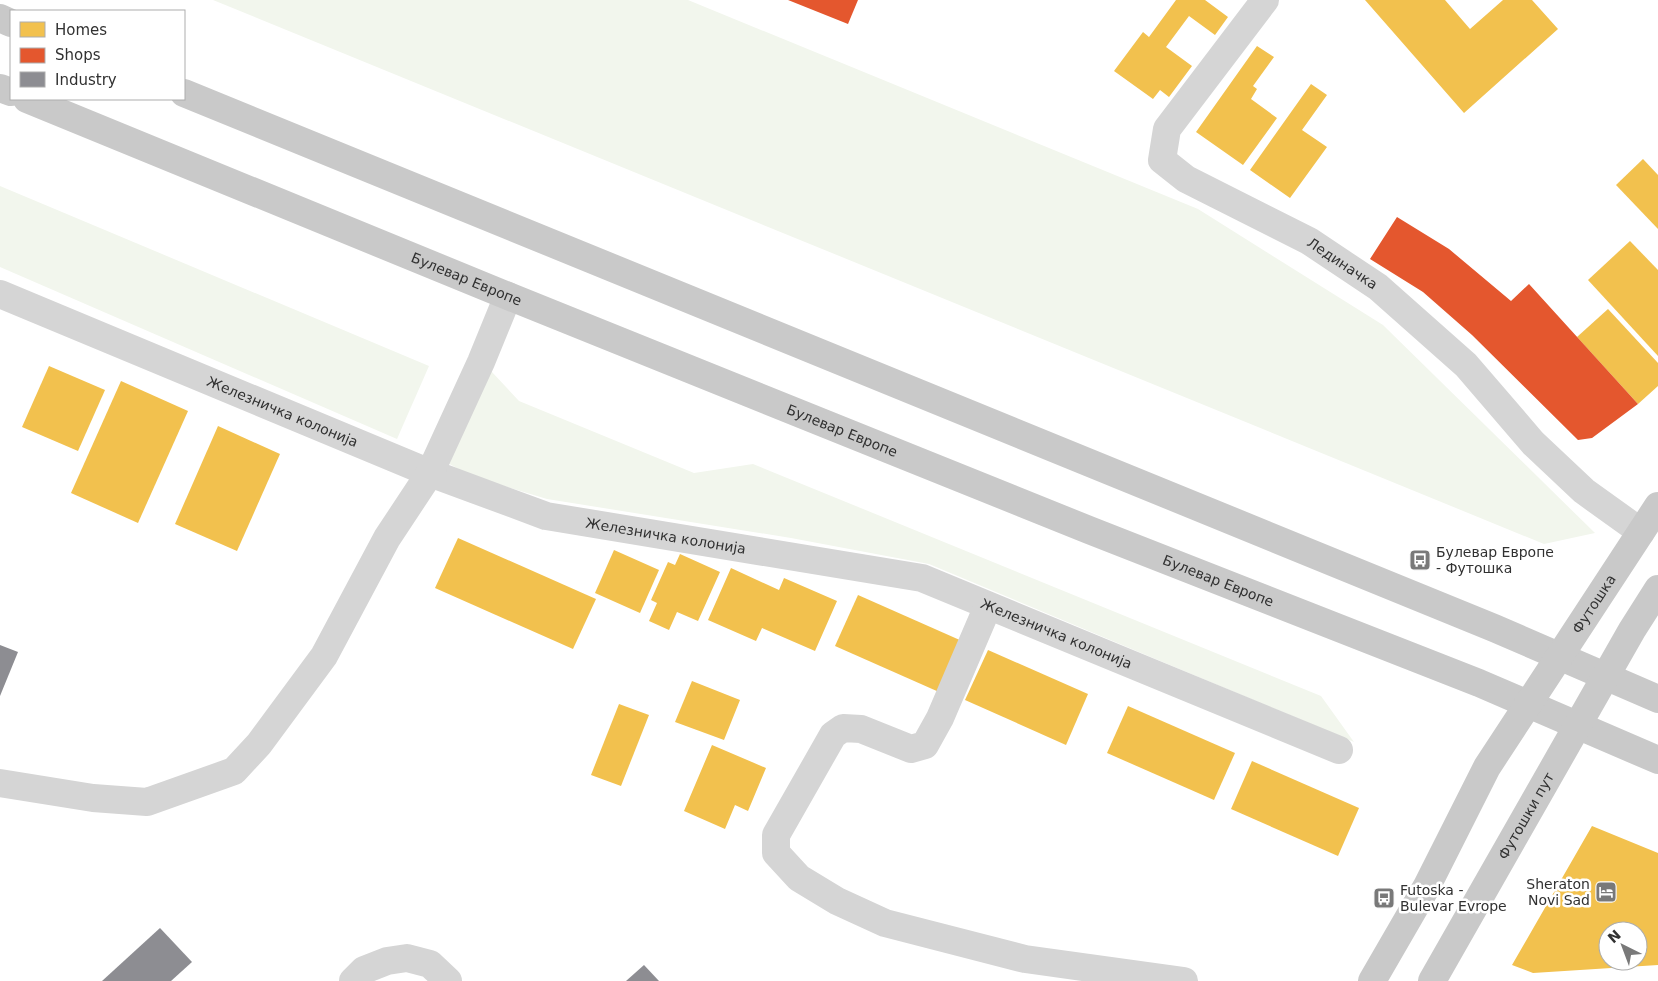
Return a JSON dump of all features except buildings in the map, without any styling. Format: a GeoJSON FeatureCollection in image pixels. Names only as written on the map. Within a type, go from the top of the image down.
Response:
{"type":"FeatureCollection","features":[{"type":"Feature","properties":{"kind":"main road"},"geometry":{"type":"LineString","coordinates":[[185,93],[1494,628],[1658,699]]}},
{"type":"Feature","properties":{"kind":"main road","name":"Булевар Европе"},"geometry":{"type":"LineString","coordinates":[[29,100],[508,296],[1528,704],[1658,760]]}},
{"type":"Feature","properties":{"kind":"main road","name":"Футошка"},"geometry":{"type":"LineString","coordinates":[[1528,704],[1658,506]]}},
{"type":"Feature","properties":{"kind":"main road"},"geometry":{"type":"LineString","coordinates":[[1606,677],[1658,589]]}},
{"type":"Feature","properties":{"kind":"main road","name":"Футошки пут"},"geometry":{"type":"LineString","coordinates":[[1432,981],[1606,677]]}},
{"type":"Feature","properties":{"kind":"main road"},"geometry":{"type":"LineString","coordinates":[[1372,981],[1427,886],[1487,768],[1528,704]]}},
{"type":"Feature","properties":{"kind":"street","name":"Лединачка"},"geometry":{"type":"LineString","coordinates":[[1265,0],[1167,129],[1162,160],[1186,179],[1309,241],[1378,287],[1466,365],[1533,443],[1584,491],[1641,532]]}},
{"type":"Feature","properties":{"kind":"street","name":"Железничка колонија"},"geometry":{"type":"LineString","coordinates":[[0,294],[430,473],[546,516],[922,578],[1339,750]]}},
{"type":"Feature","properties":{"kind":"street"},"geometry":{"type":"LineString","coordinates":[[0,783],[94,798],[147,802],[234,771],[259,744],[324,656],[386,538],[430,473],[481,362],[508,296]]}},
{"type":"Feature","properties":{"kind":"street"},"geometry":{"type":"LineString","coordinates":[[988,606],[940,718],[925,744],[911,749],[861,729],[843,728],[833,735],[776,836],[776,853],[799,878],[837,901],[886,923],[1025,959],[1184,981]]}},
{"type":"Feature","properties":{"kind":"street"},"geometry":{"type":"LineString","coordinates":[[1447,981],[1445,970],[1450,949]]}},
{"type":"Feature","properties":{"kind":"street"},"geometry":{"type":"LineString","coordinates":[[353,981],[364,970],[387,961],[407,958],[430,964],[448,981]]}},
{"type":"Feature","properties":{"kind":"shaded area"},"geometry":{"type":"Polygon","coordinates":[[[213,0],[688,0],[1198,209],[1383,325],[1595,533],[1544,544],[213,0]]]}},
{"type":"Feature","properties":{"kind":"shaded area"},"geometry":{"type":"Polygon","coordinates":[[[0,186],[429,366],[397,439],[0,267],[0,186]]]}},
{"type":"Feature","properties":{"kind":"shaded area"},"geometry":{"type":"Polygon","coordinates":[[[491,371],[519,401],[694,473],[753,464],[1321,696],[1354,742],[929,564],[791,538],[547,499],[471,476],[446,462],[491,371]]]}},
{"type":"Feature","properties":{"kind":"place","name":"Булевар Европе - Футошка"},"geometry":{"type":"Point","coordinates":[1420,560]}},
{"type":"Feature","properties":{"kind":"place","name":"Sheraton Novi Sad"},"geometry":{"type":"Point","coordinates":[1606,892]}},
{"type":"Feature","properties":{"kind":"place","name":"Futoska - Bulevar Evrope"},"geometry":{"type":"Point","coordinates":[1384,898]}}]}
